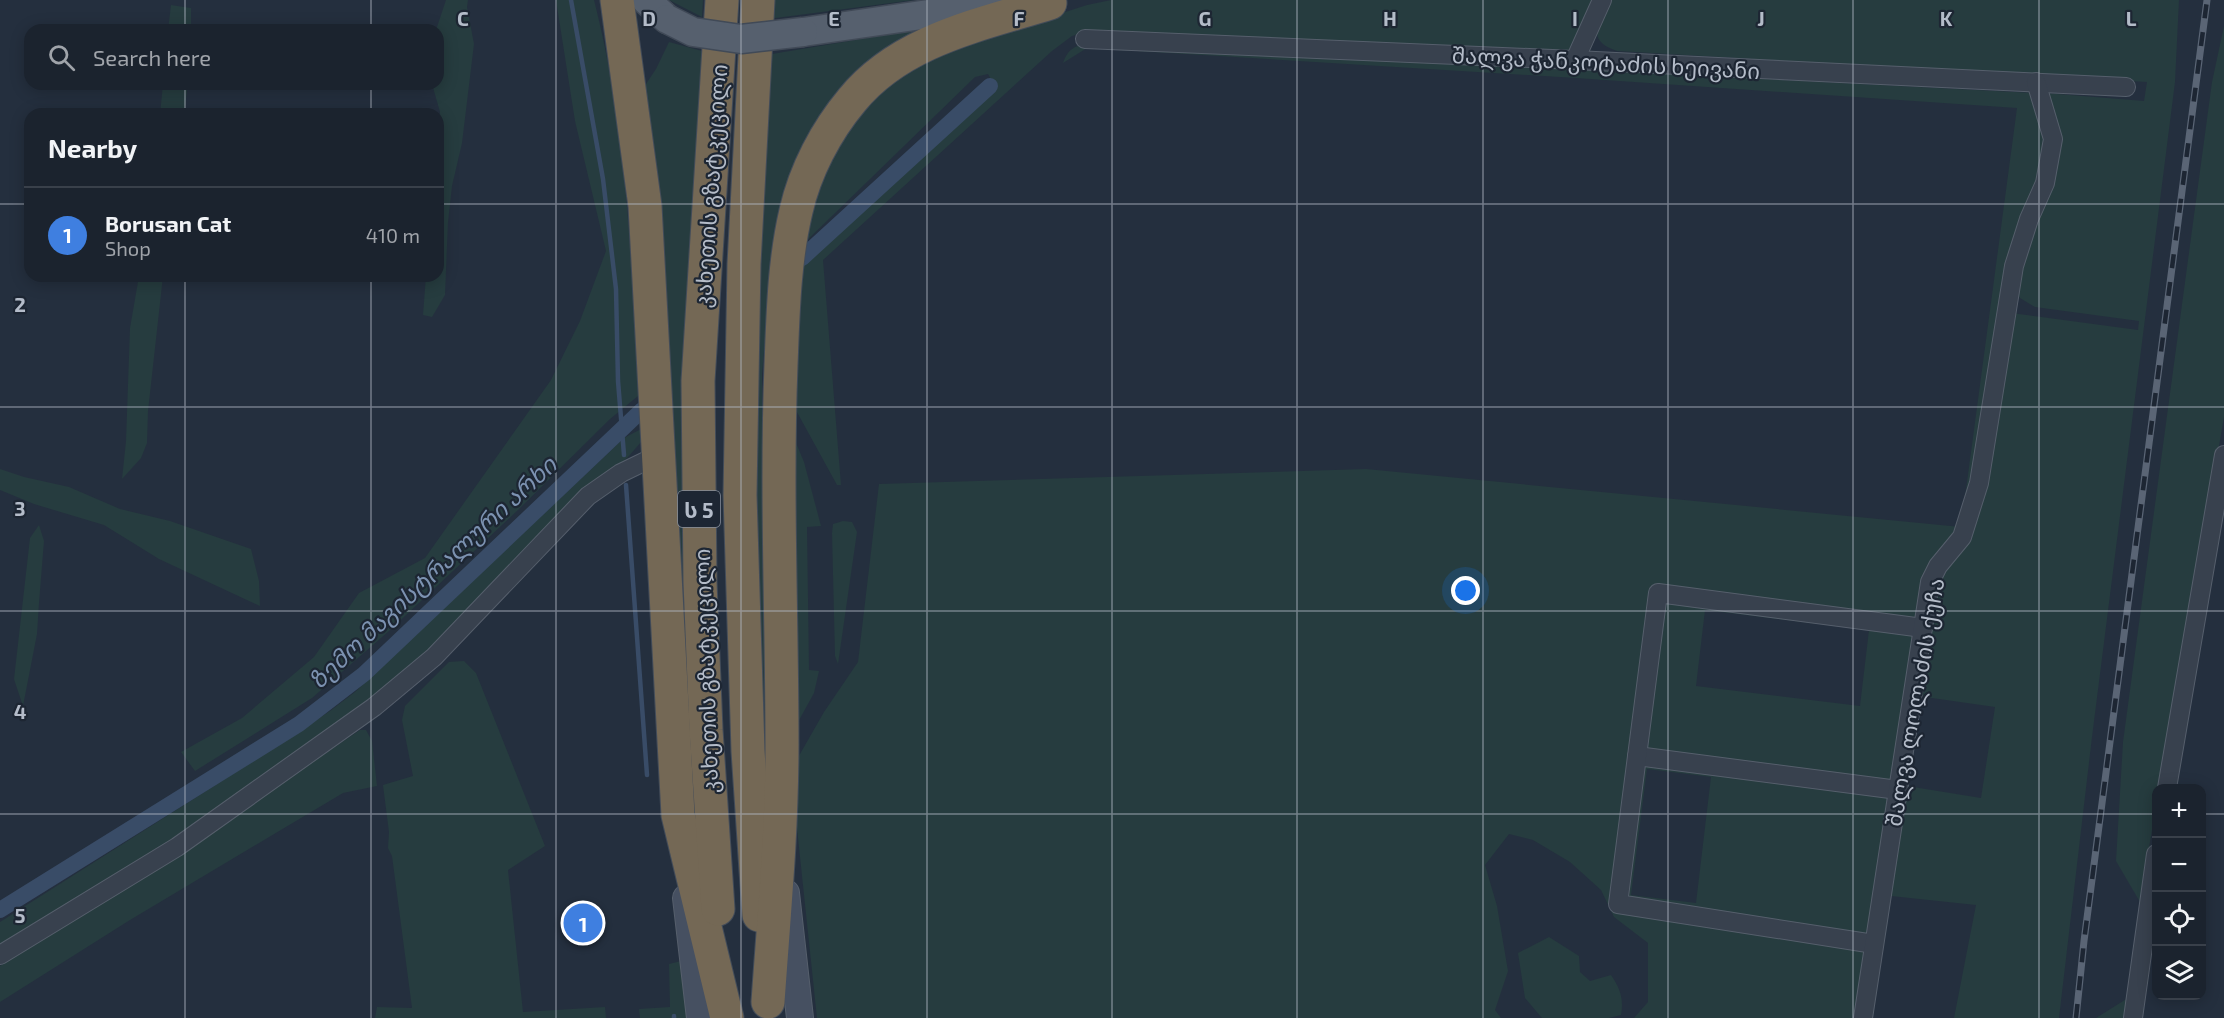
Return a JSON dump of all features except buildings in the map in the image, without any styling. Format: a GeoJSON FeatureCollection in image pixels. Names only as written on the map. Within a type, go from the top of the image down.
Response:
{"type":"FeatureCollection","features":[{"type":"Feature","properties":{"kind":"highway"},"geometry":{"type":"LineString","coordinates":[[617,0],[645,207],[678,815],[728,1018]]}},
{"type":"Feature","properties":{"kind":"highway","name":"კახეთის გზატკეცილი"},"geometry":{"type":"LineString","coordinates":[[722,0],[698,381],[698,460],[700,582],[708,763],[714,874],[728,1018]]}},
{"type":"Feature","properties":{"kind":"highway","name":"კახეთის გზატკეცილი"},"geometry":{"type":"LineString","coordinates":[[758,0],[744,264],[740,495],[748,752],[755,878],[769,1010]]}},
{"type":"Feature","properties":{"kind":"highway"},"geometry":{"type":"LineString","coordinates":[[769,1010],[781,836],[782,675],[778,464],[780,386],[785,276],[796,210],[818,150],[853,98],[873,78],[917,47],[1056,1]]}},
{"type":"Feature","properties":{"kind":"highway"},"geometry":{"type":"LineString","coordinates":[[748,752],[781,836]]}},
{"type":"Feature","properties":{"kind":"main road"},"geometry":{"type":"LineString","coordinates":[[646,0],[667,19],[693,32],[741,39],[950,11],[1056,1]]}},
{"type":"Feature","properties":{"kind":"street"},"geometry":{"type":"LineString","coordinates":[[1575,60],[1602,0]]}},
{"type":"Feature","properties":{"kind":"street","name":"შალვა ჭანკოტაძის ხეივანი"},"geometry":{"type":"LineString","coordinates":[[1085,39],[2126,87]]}},
{"type":"Feature","properties":{"kind":"street","name":"შალვა ლოლაძის ქუჩა"},"geometry":{"type":"LineString","coordinates":[[1863,1018],[1930,582],[1938,566],[1962,537],[1979,483],[2014,266],[2029,219],[2045,183],[2053,139],[2036,82]]}},
{"type":"Feature","properties":{"kind":"street"},"geometry":{"type":"LineString","coordinates":[[0,955],[177,847],[374,707],[434,657],[588,496],[621,473],[658,454]]}},
{"type":"Feature","properties":{"kind":"street"},"geometry":{"type":"LineString","coordinates":[[2168,784],[2224,455]]}},
{"type":"Feature","properties":{"kind":"street"},"geometry":{"type":"LineString","coordinates":[[1874,944],[1618,904],[1658,593],[1923,628]]}},
{"type":"Feature","properties":{"kind":"street"},"geometry":{"type":"LineString","coordinates":[[1637,756],[1898,790]]}},
{"type":"Feature","properties":{"kind":"street","name":"კახეთის გზატკეცილი"},"geometry":{"type":"LineString","coordinates":[[678,815],[699,1018]]}},
{"type":"Feature","properties":{"kind":"street"},"geometry":{"type":"LineString","coordinates":[[781,836],[800,1018]]}},
{"type":"Feature","properties":{"kind":"street"},"geometry":{"type":"LineString","coordinates":[[2133,1018],[2152,888]]}},
{"type":"Feature","properties":{"kind":"green space"},"geometry":{"type":"Polygon","coordinates":[[[446,0],[468,0],[467,7],[474,44],[462,143],[452,186],[445,295],[432,317],[423,315],[426,282],[444,282],[444,108],[439,108],[434,90],[444,90],[444,24],[438,24],[446,0]]]}},
{"type":"Feature","properties":{"kind":"green space"},"geometry":{"type":"Polygon","coordinates":[[[556,0],[594,0],[605,49],[621,147],[626,196],[638,396],[610,419],[518,510],[389,631],[312,698],[195,771],[181,752],[242,718],[314,657],[359,593],[425,558],[551,380],[580,321],[606,251],[575,121],[556,0]]]}},
{"type":"Feature","properties":{"kind":"green space"},"geometry":{"type":"Polygon","coordinates":[[[669,0],[703,0],[702,17],[669,0]]]}},
{"type":"Feature","properties":{"kind":"green space"},"geometry":{"type":"Polygon","coordinates":[[[769,0],[914,0],[768,19],[769,0]]]}},
{"type":"Feature","properties":{"kind":"green space"},"geometry":{"type":"Polygon","coordinates":[[[1111,0],[1592,0],[1571,50],[1087,31],[1072,36],[1052,51],[823,260],[841,485],[837,485],[792,403],[797,271],[995,86],[988,74],[975,77],[798,249],[821,165],[870,99],[929,56],[1087,5],[1111,0]]]}},
{"type":"Feature","properties":{"kind":"green space"},"geometry":{"type":"Polygon","coordinates":[[[1612,0],[2179,0],[2175,82],[2092,737],[2059,1018],[1954,1018],[1976,905],[1891,896],[1907,786],[1981,798],[1995,707],[1918,696],[1933,583],[1964,543],[2011,313],[2138,330],[2139,321],[2035,307],[2020,298],[2016,291],[2019,266],[2048,184],[2045,93],[2144,101],[2147,82],[1617,51],[1607,47],[1597,36],[1599,23],[1612,0]]]}},
{"type":"Feature","properties":{"kind":"green space"},"geometry":{"type":"Polygon","coordinates":[[[171,5],[191,8],[191,24],[169,24],[171,5]]]}},
{"type":"Feature","properties":{"kind":"green space"},"geometry":{"type":"Polygon","coordinates":[[[2224,26],[2224,417],[2161,784],[2152,784],[2152,830],[2140,902],[2116,861],[2123,742],[2212,82],[2224,26]]]}},
{"type":"Feature","properties":{"kind":"green space"},"geometry":{"type":"Polygon","coordinates":[[[921,29],[869,66],[772,260],[762,374],[765,730],[757,729],[750,370],[766,55],[921,29]]]}},
{"type":"Feature","properties":{"kind":"green space"},"geometry":{"type":"Polygon","coordinates":[[[669,42],[702,51],[683,393],[691,764],[642,90],[656,69],[669,42]]]}},
{"type":"Feature","properties":{"kind":"green space"},"geometry":{"type":"Polygon","coordinates":[[[1089,44],[2036,93],[2045,122],[2047,147],[2041,182],[2023,222],[2012,261],[1974,479],[1961,532],[1936,562],[1931,572],[1926,584],[1920,625],[1656,591],[1615,908],[1869,947],[1858,1018],[1634,1018],[1648,1002],[1648,943],[1614,917],[1601,890],[1570,862],[1533,840],[1509,834],[1485,865],[1497,906],[1508,971],[1495,1010],[1501,1018],[817,1018],[792,768],[824,712],[858,662],[879,484],[1366,469],[1961,527],[2017,108],[1087,48],[1063,63],[1067,54],[1073,49],[1089,44]]]}},
{"type":"Feature","properties":{"kind":"green space"},"geometry":{"type":"Polygon","coordinates":[[[162,90],[187,90],[185,108],[161,108],[162,90]]]}},
{"type":"Feature","properties":{"kind":"green space"},"geometry":{"type":"Polygon","coordinates":[[[138,282],[162,282],[148,411],[147,443],[141,458],[122,479],[126,441],[130,328],[138,282]]]}},
{"type":"Feature","properties":{"kind":"green space"},"geometry":{"type":"Polygon","coordinates":[[[786,419],[804,462],[821,526],[807,527],[809,670],[819,671],[814,693],[792,733],[786,419]]]}},
{"type":"Feature","properties":{"kind":"green space"},"geometry":{"type":"Polygon","coordinates":[[[643,428],[642,441],[628,457],[392,686],[163,846],[0,948],[0,922],[291,737],[355,692],[624,438],[643,428]]]}},
{"type":"Feature","properties":{"kind":"green space"},"geometry":{"type":"Polygon","coordinates":[[[0,469],[69,487],[120,509],[170,521],[251,549],[259,581],[260,606],[159,559],[104,525],[34,504],[0,490],[0,469]]]}},
{"type":"Feature","properties":{"kind":"green space"},"geometry":{"type":"Polygon","coordinates":[[[843,521],[852,522],[857,532],[838,664],[835,656],[832,533],[833,524],[843,521]]]}},
{"type":"Feature","properties":{"kind":"green space"},"geometry":{"type":"Polygon","coordinates":[[[39,525],[44,541],[37,634],[23,706],[14,679],[30,538],[39,525]]]}},
{"type":"Feature","properties":{"kind":"green space"},"geometry":{"type":"Polygon","coordinates":[[[1663,598],[1916,631],[1894,786],[1644,752],[1663,598]],[[1705,610],[1696,686],[1860,706],[1869,630],[1705,610]]]}},
{"type":"Feature","properties":{"kind":"green space"},"geometry":{"type":"Polygon","coordinates":[[[464,661],[476,673],[545,846],[508,870],[523,1012],[605,1007],[606,1018],[375,1018],[377,1007],[412,1008],[392,856],[388,848],[389,832],[383,785],[413,776],[402,720],[405,706],[449,662],[464,661]]]}},
{"type":"Feature","properties":{"kind":"green space"},"geometry":{"type":"Polygon","coordinates":[[[360,730],[366,730],[372,741],[377,786],[343,793],[130,920],[0,1002],[0,966],[188,846],[360,730]]]}},
{"type":"Feature","properties":{"kind":"green space"},"geometry":{"type":"Polygon","coordinates":[[[1642,760],[1895,792],[1870,940],[1624,900],[1642,760]],[[1647,769],[1631,895],[1696,903],[1711,777],[1647,769]]]}},
{"type":"Feature","properties":{"kind":"green space"},"geometry":{"type":"Polygon","coordinates":[[[1549,937],[1579,956],[1580,972],[1590,981],[1611,975],[1620,994],[1621,1015],[1609,1018],[1542,1018],[1525,998],[1518,953],[1549,937]]]}},
{"type":"Feature","properties":{"kind":"green space"},"geometry":{"type":"Polygon","coordinates":[[[681,961],[688,1018],[640,1018],[639,1009],[670,1007],[669,964],[681,961]]]}},
{"type":"Feature","properties":{"kind":"green space"},"geometry":{"type":"Polygon","coordinates":[[[2128,998],[2123,1018],[2096,1018],[2128,998]]]}},
{"type":"Feature","properties":{"kind":"waterway"},"geometry":{"type":"LineString","coordinates":[[571,0],[603,179],[616,289],[618,381],[624,455]]}},
{"type":"Feature","properties":{"kind":"waterway","name":"ზემო მაგისტრალური არხი"},"geometry":{"type":"LineString","coordinates":[[802,258],[990,86]]}},
{"type":"Feature","properties":{"kind":"waterway","name":"ზემო მაგისტრალური არხი"},"geometry":{"type":"LineString","coordinates":[[0,910],[299,724],[364,674],[642,410]]}},
{"type":"Feature","properties":{"kind":"waterway"},"geometry":{"type":"LineString","coordinates":[[626,485],[647,775]]}},
{"type":"Feature","properties":{"kind":"railway"},"geometry":{"type":"LineString","coordinates":[[2076,1018],[2084,941],[2207,0]]}},
{"type":"Feature","properties":{"kind":"place","name":"Borusan Cat"},"geometry":{"type":"Point","coordinates":[583,923]}}]}
